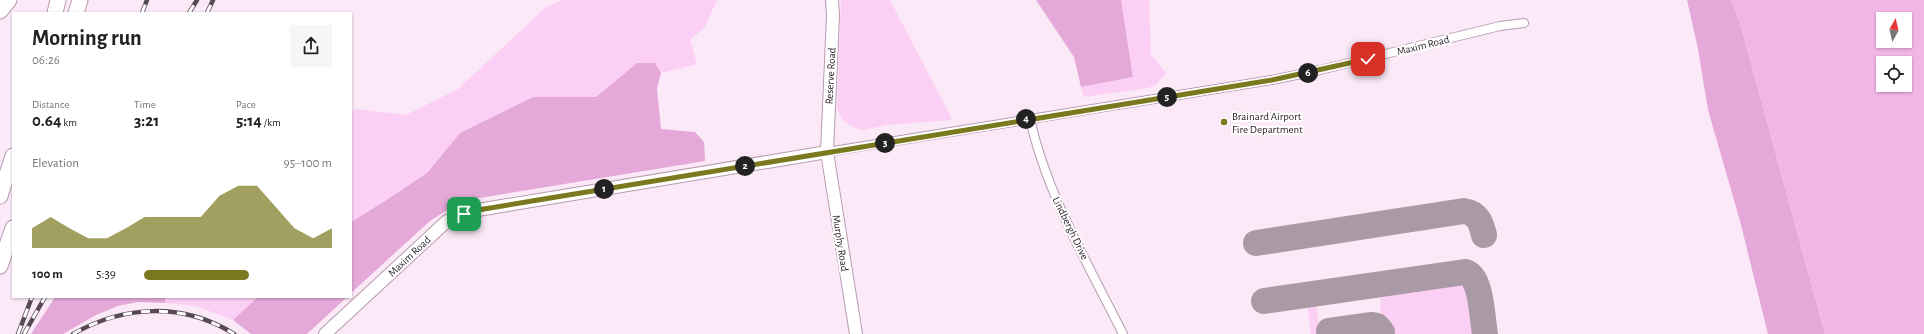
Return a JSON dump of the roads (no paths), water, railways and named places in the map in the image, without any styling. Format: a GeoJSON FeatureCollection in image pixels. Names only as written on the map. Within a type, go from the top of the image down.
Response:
{"type":"FeatureCollection","features":[{"type":"Feature","properties":{"kind":"highway"},"geometry":{"type":"LineString","coordinates":[[0,11],[9,0]]}},
{"type":"Feature","properties":{"kind":"highway"},"geometry":{"type":"LineString","coordinates":[[55,12],[58,0]]}},
{"type":"Feature","properties":{"kind":"highway"},"geometry":{"type":"LineString","coordinates":[[76,12],[80,0]]}},
{"type":"Feature","properties":{"kind":"highway"},"geometry":{"type":"LineString","coordinates":[[0,196],[12,159]]}},
{"type":"Feature","properties":{"kind":"highway"},"geometry":{"type":"LineString","coordinates":[[0,266],[12,231]]}},
{"type":"Feature","properties":{"kind":"street","name":"Reserve Road"},"geometry":{"type":"LineString","coordinates":[[826,152],[832,0]]}},
{"type":"Feature","properties":{"kind":"street","name":"Maxim Road"},"geometry":{"type":"LineString","coordinates":[[325,334],[447,221],[472,211],[1294,76],[1500,26],[1524,23]]}},
{"type":"Feature","properties":{"kind":"street","name":"Lindbergh Drive"},"geometry":{"type":"LineString","coordinates":[[1030,119],[1037,147],[1050,185],[1123,334]]}},
{"type":"Feature","properties":{"kind":"street","name":"Murphy Road"},"geometry":{"type":"LineString","coordinates":[[826,152],[856,334]]}},
{"type":"Feature","properties":{"kind":"railway"},"geometry":{"type":"LineString","coordinates":[[142,12],[147,0]]}},
{"type":"Feature","properties":{"kind":"railway"},"geometry":{"type":"LineString","coordinates":[[190,12],[197,0]]}},
{"type":"Feature","properties":{"kind":"railway"},"geometry":{"type":"LineString","coordinates":[[207,12],[213,0]]}},
{"type":"Feature","properties":{"kind":"railway"},"geometry":{"type":"LineString","coordinates":[[18,334],[32,298]]}},
{"type":"Feature","properties":{"kind":"railway"},"geometry":{"type":"LineString","coordinates":[[24,334],[44,298]]}},
{"type":"Feature","properties":{"kind":"railway"},"geometry":{"type":"LineString","coordinates":[[73,334],[92,324],[112,317],[154,311],[174,312],[194,316],[215,324],[234,334]]}},
{"type":"Feature","properties":{"kind":"place","name":"Brainard Airport Fire Department"},"geometry":{"type":"Point","coordinates":[1224,122]}}]}
